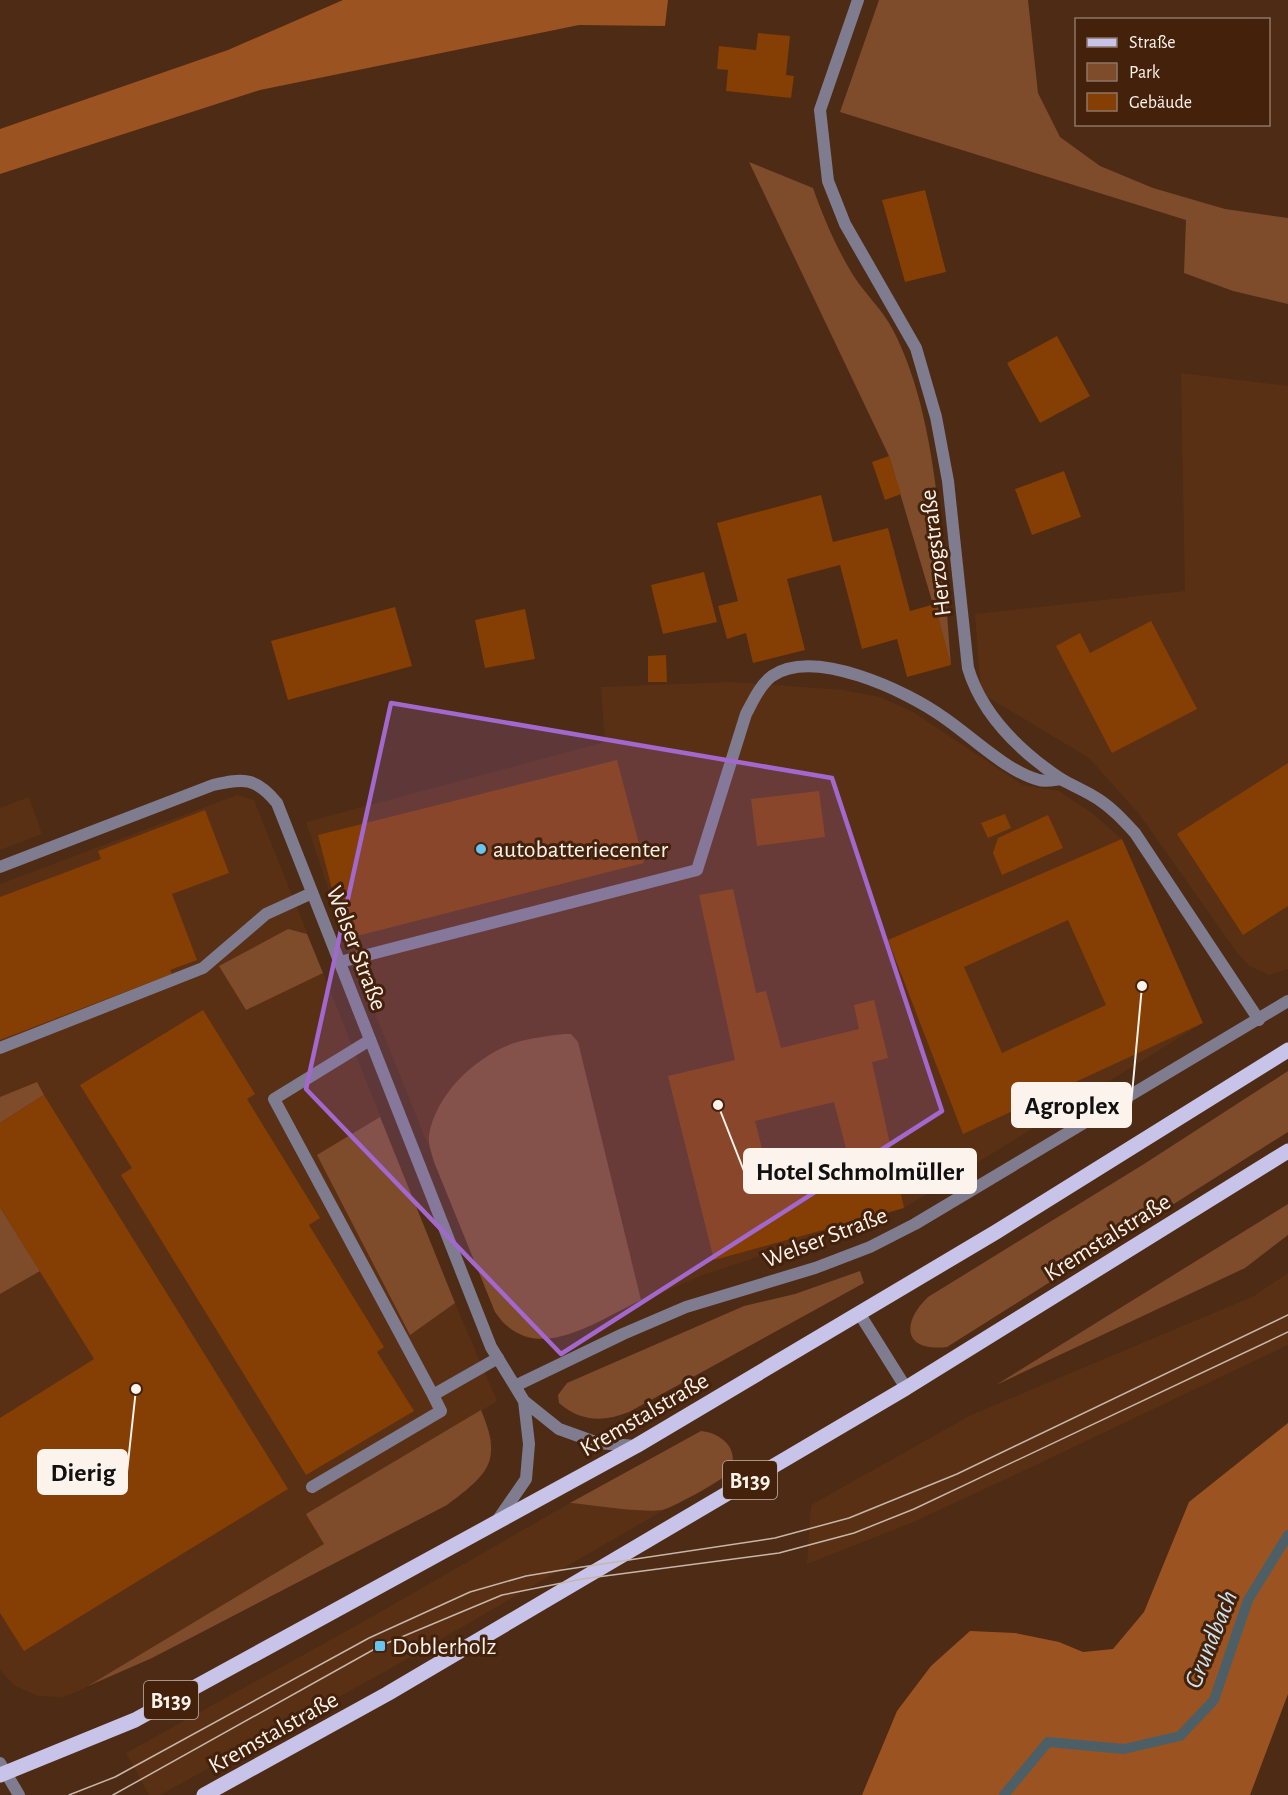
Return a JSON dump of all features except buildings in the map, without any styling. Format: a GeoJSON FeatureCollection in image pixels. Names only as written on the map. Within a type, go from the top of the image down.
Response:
{"type":"FeatureCollection","features":[{"type":"Feature","properties":{"kind":"main road","name":"Kremstalstraße"},"geometry":{"type":"LineString","coordinates":[[2,1771],[135,1720],[636,1446],[1027,1214],[1288,1050]]}},
{"type":"Feature","properties":{"kind":"main road","name":"Kremstalstraße"},"geometry":{"type":"LineString","coordinates":[[204,1795],[387,1694],[906,1388],[1288,1151]]}},
{"type":"Feature","properties":{"kind":"street","name":"Herzogstraße"},"geometry":{"type":"LineString","coordinates":[[858,0],[820,110],[828,181],[844,224],[891,302],[919,358],[936,417],[948,481],[968,668],[974,688],[984,708],[1003,728],[1061,779],[1098,799],[1135,833],[1259,1020]]}},
{"type":"Feature","properties":{"kind":"street"},"geometry":{"type":"LineString","coordinates":[[340,962],[698,870],[746,714],[759,690],[773,676],[797,668],[821,667],[842,670],[876,681],[909,695],[942,715],[1022,773],[1040,781],[1061,779]]}},
{"type":"Feature","properties":{"kind":"street","name":"Welser Straße"},"geometry":{"type":"LineString","coordinates":[[0,867],[213,785],[243,781],[265,788],[277,803],[498,1358],[524,1401],[559,1429],[598,1443],[636,1446]]}},
{"type":"Feature","properties":{"kind":"street"},"geometry":{"type":"LineString","coordinates":[[0,1048],[203,968],[266,914],[312,893]]}},
{"type":"Feature","properties":{"kind":"street","name":"Welser Straße"},"geometry":{"type":"LineString","coordinates":[[515,1386],[623,1334],[686,1307],[815,1268],[870,1247],[915,1224],[1288,1001]]}},
{"type":"Feature","properties":{"kind":"street"},"geometry":{"type":"LineString","coordinates":[[312,1487],[441,1411],[274,1099],[370,1040]]}},
{"type":"Feature","properties":{"kind":"street"},"geometry":{"type":"LineString","coordinates":[[859,1313],[906,1388]]}},
{"type":"Feature","properties":{"kind":"street"},"geometry":{"type":"LineString","coordinates":[[433,1395],[498,1358]]}},
{"type":"Feature","properties":{"kind":"street","name":"Welser Straße"},"geometry":{"type":"LineString","coordinates":[[497,1521],[526,1479],[529,1444],[524,1401]]}},
{"type":"Feature","properties":{"kind":"street"},"geometry":{"type":"LineString","coordinates":[[2,1771],[19,1795]]}},
{"type":"Feature","properties":{"kind":"highlighted area"},"geometry":{"type":"Polygon","coordinates":[[[391,703],[832,778],[942,1111],[561,1354],[306,1089],[391,703]]]}},
{"type":"Feature","properties":{"kind":"shaded area"},"geometry":{"type":"Polygon","coordinates":[[[343,0],[668,0],[665,26],[579,25],[260,90],[0,174],[0,129],[228,50],[343,0]]]}},
{"type":"Feature","properties":{"kind":"shaded area"},"geometry":{"type":"Polygon","coordinates":[[[1181,373],[1288,386],[1288,969],[1269,975],[1249,966],[1238,954],[1139,814],[1089,758],[981,693],[975,614],[1185,591],[1181,373]]]}},
{"type":"Feature","properties":{"kind":"shaded area"},"geometry":{"type":"Polygon","coordinates":[[[733,682],[843,690],[880,697],[913,712],[1023,785],[1059,791],[1093,814],[1122,839],[1203,1023],[904,1208],[703,1275],[558,1338],[526,1338],[503,1324],[495,1312],[345,939],[306,822],[605,742],[601,687],[733,682]]]}},
{"type":"Feature","properties":{"kind":"shaded area"},"geometry":{"type":"Polygon","coordinates":[[[237,795],[254,800],[455,1303],[497,1401],[481,1411],[492,1439],[490,1461],[474,1483],[446,1505],[233,1616],[152,1658],[76,1692],[62,1697],[38,1696],[15,1686],[0,1670],[0,884],[237,795]]]}},
{"type":"Feature","properties":{"kind":"shaded area"},"geometry":{"type":"Polygon","coordinates":[[[29,797],[42,834],[0,850],[0,808],[29,797]]]}},
{"type":"Feature","properties":{"kind":"shaded area"},"geometry":{"type":"Polygon","coordinates":[[[1288,1273],[1288,1345],[911,1523],[807,1564],[811,1505],[971,1415],[1254,1296],[1288,1273]]]}},
{"type":"Feature","properties":{"kind":"shaded area"},"geometry":{"type":"Polygon","coordinates":[[[1288,1423],[1288,1694],[1250,1795],[862,1795],[897,1711],[931,1666],[970,1631],[1015,1633],[1059,1642],[1083,1652],[1113,1649],[1144,1612],[1189,1502],[1288,1423]]]}},
{"type":"Feature","properties":{"kind":"shaded area"},"geometry":{"type":"Polygon","coordinates":[[[570,1503],[664,1510],[386,1671],[160,1795],[149,1795],[126,1753],[361,1623],[570,1503]]]}},
{"type":"Feature","properties":{"kind":"green space"},"geometry":{"type":"Polygon","coordinates":[[[879,0],[1028,0],[1038,93],[1060,137],[1100,166],[1153,188],[1225,209],[1288,218],[1288,304],[1233,291],[1184,273],[1186,220],[840,112],[879,0]]]}},
{"type":"Feature","properties":{"kind":"green space"},"geometry":{"type":"Polygon","coordinates":[[[749,162],[813,188],[841,254],[853,275],[889,323],[909,367],[921,407],[937,493],[951,665],[889,456],[749,162]]]}},
{"type":"Feature","properties":{"kind":"green space"},"geometry":{"type":"Polygon","coordinates":[[[288,929],[307,934],[323,973],[246,1010],[219,966],[288,929]]]}},
{"type":"Feature","properties":{"kind":"green space"},"geometry":{"type":"Polygon","coordinates":[[[571,1034],[578,1042],[641,1300],[585,1328],[546,1339],[527,1337],[510,1328],[495,1312],[434,1162],[429,1135],[440,1105],[472,1067],[499,1049],[514,1043],[571,1034]]]}},
{"type":"Feature","properties":{"kind":"green space"},"geometry":{"type":"Polygon","coordinates":[[[1288,1071],[1288,1132],[947,1347],[922,1345],[915,1340],[911,1334],[913,1316],[928,1297],[1144,1164],[1288,1071]]]}},
{"type":"Feature","properties":{"kind":"green space"},"geometry":{"type":"Polygon","coordinates":[[[37,1082],[44,1095],[0,1123],[0,1097],[37,1082]]]}},
{"type":"Feature","properties":{"kind":"green space"},"geometry":{"type":"Polygon","coordinates":[[[380,1117],[455,1303],[410,1335],[317,1155],[380,1117]]]}},
{"type":"Feature","properties":{"kind":"green space"},"geometry":{"type":"Polygon","coordinates":[[[1288,1204],[1288,1235],[1245,1268],[996,1385],[1288,1204]]]}},
{"type":"Feature","properties":{"kind":"green space"},"geometry":{"type":"Polygon","coordinates":[[[0,1207],[40,1271],[0,1294],[0,1207]]]}},
{"type":"Feature","properties":{"kind":"green space"},"geometry":{"type":"Polygon","coordinates":[[[860,1271],[864,1283],[629,1412],[601,1419],[584,1417],[559,1403],[558,1395],[567,1383],[744,1306],[795,1294],[860,1271]]]}},
{"type":"Feature","properties":{"kind":"green space"},"geometry":{"type":"Polygon","coordinates":[[[481,1410],[491,1442],[488,1465],[473,1484],[447,1505],[152,1658],[88,1686],[324,1544],[306,1514],[481,1410]]]}},
{"type":"Feature","properties":{"kind":"green space"},"geometry":{"type":"Polygon","coordinates":[[[701,1431],[717,1436],[728,1446],[733,1459],[731,1467],[726,1475],[715,1483],[675,1505],[652,1511],[570,1503],[701,1431]]]}},
{"type":"Feature","properties":{"kind":"waterway","name":"Grundbach"},"geometry":{"type":"LineString","coordinates":[[1004,1795],[1048,1742],[1124,1749],[1180,1736],[1214,1700],[1248,1600],[1288,1535]]}},
{"type":"Feature","properties":{"kind":"tram line"},"geometry":{"type":"LineString","coordinates":[[69,1795],[115,1777],[369,1638],[470,1592],[526,1576],[775,1538],[849,1518],[957,1474],[1288,1315]]}},
{"type":"Feature","properties":{"kind":"tram line"},"geometry":{"type":"LineString","coordinates":[[113,1795],[380,1646],[502,1595],[582,1579],[779,1553],[854,1533],[914,1509],[1288,1332]]}},
{"type":"Feature","properties":{"kind":"place","name":"autobatteriecenter"},"geometry":{"type":"Point","coordinates":[481,849]}},
{"type":"Feature","properties":{"kind":"place","name":"Agroplex"},"geometry":{"type":"Point","coordinates":[1142,986]}},
{"type":"Feature","properties":{"kind":"place","name":"Hotel Schmolmüller"},"geometry":{"type":"Point","coordinates":[718,1105]}},
{"type":"Feature","properties":{"kind":"place","name":"Dierig"},"geometry":{"type":"Point","coordinates":[136,1389]}},
{"type":"Feature","properties":{"kind":"place","name":"Doblerholz"},"geometry":{"type":"Point","coordinates":[380,1646]}}]}
